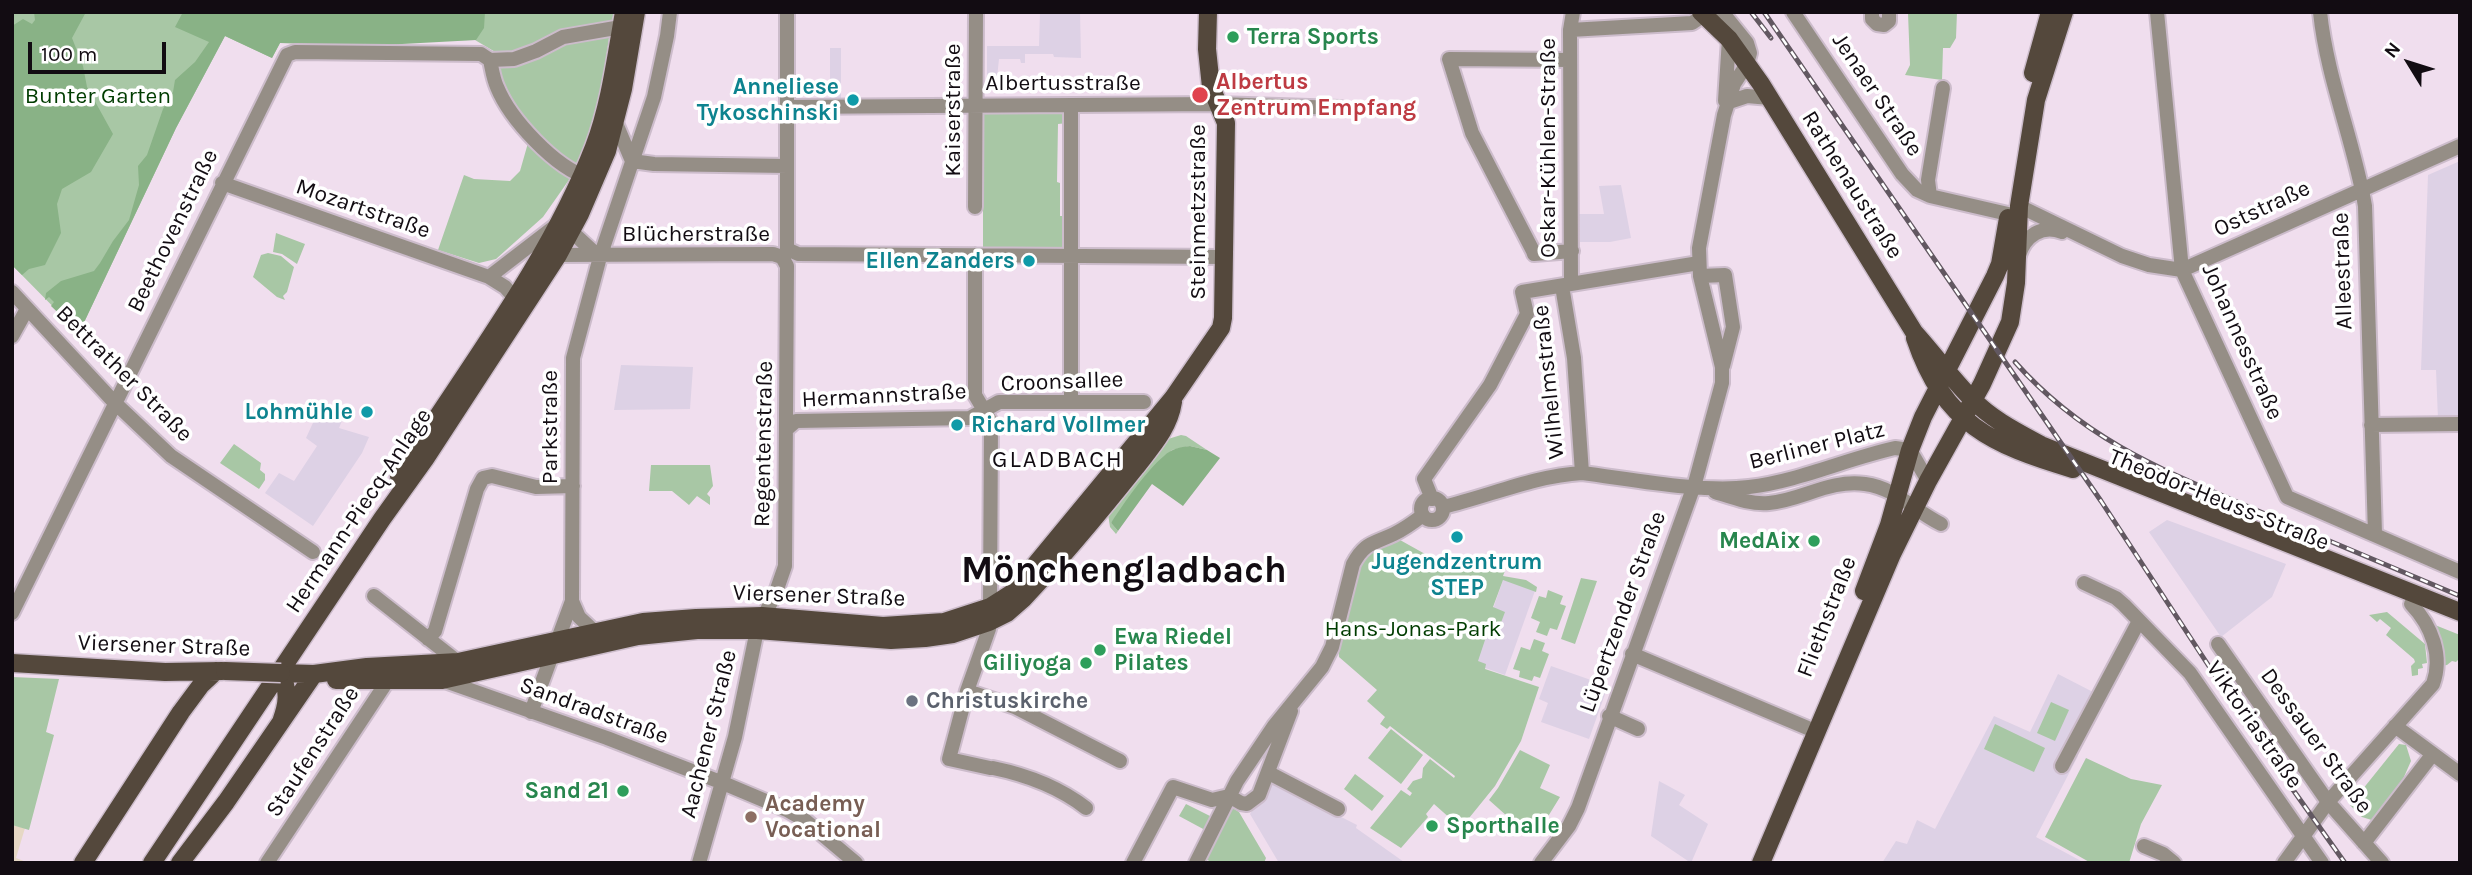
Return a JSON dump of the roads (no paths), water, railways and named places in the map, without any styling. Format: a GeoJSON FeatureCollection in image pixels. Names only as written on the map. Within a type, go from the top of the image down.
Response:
{"type":"FeatureCollection","features":[{"type":"Feature","properties":{"kind":"main road"},"geometry":{"type":"LineString","coordinates":[[584,182],[615,121],[636,12]]}},
{"type":"Feature","properties":{"kind":"main road","name":"Steinmetzstraße"},"geometry":{"type":"LineString","coordinates":[[1173,398],[1221,328],[1223,318],[1226,123],[1211,88],[1207,50],[1208,12]]}},
{"type":"Feature","properties":{"kind":"main road"},"geometry":{"type":"LineString","coordinates":[[2014,210],[2026,101],[2050,12]]}},
{"type":"Feature","properties":{"kind":"main road"},"geometry":{"type":"LineString","coordinates":[[2014,210],[2036,100],[2064,12]]}},
{"type":"Feature","properties":{"kind":"main road","name":"Rathenaustraße"},"geometry":{"type":"LineString","coordinates":[[1709,13],[1770,98],[1942,377],[1958,383],[1973,401]]}},
{"type":"Feature","properties":{"kind":"main road"},"geometry":{"type":"LineString","coordinates":[[584,182],[607,101],[622,19]]}},
{"type":"Feature","properties":{"kind":"main road","name":"Hermann-Piecq-Anlage"},"geometry":{"type":"LineString","coordinates":[[152,863],[382,519],[425,460],[558,256],[565,228],[584,182]]}},
{"type":"Feature","properties":{"kind":"main road","name":"Fliethstraße"},"geometry":{"type":"LineString","coordinates":[[1761,863],[1914,507],[2003,341],[2014,303],[2017,264],[2014,210]]}},
{"type":"Feature","properties":{"kind":"main road","name":"Fliethstraße"},"geometry":{"type":"LineString","coordinates":[[1751,863],[1810,729],[1885,537],[1910,450],[1942,377],[2000,264],[2014,210]]}},
{"type":"Feature","properties":{"kind":"main road","name":"Hermann-Piecq-Anlage"},"geometry":{"type":"LineString","coordinates":[[142,863],[332,581],[515,298],[565,228]]}},
{"type":"Feature","properties":{"kind":"main road"},"geometry":{"type":"LineString","coordinates":[[515,298],[519,308],[515,322]]}},
{"type":"Feature","properties":{"kind":"main road"},"geometry":{"type":"LineString","coordinates":[[1958,347],[1958,383],[1963,419]]}},
{"type":"Feature","properties":{"kind":"main road"},"geometry":{"type":"LineString","coordinates":[[1942,377],[1949,401],[1952,437]]}},
{"type":"Feature","properties":{"kind":"main road","name":"Viersener Straße"},"geometry":{"type":"LineString","coordinates":[[392,674],[442,680],[556,648],[594,631],[657,621],[725,616],[891,640],[953,634],[990,615],[1012,593],[1173,398]]}},
{"type":"Feature","properties":{"kind":"main road"},"geometry":{"type":"LineString","coordinates":[[1949,401],[1963,419]]}},
{"type":"Feature","properties":{"kind":"main road","name":"Theodor-Heuss-Straße"},"geometry":{"type":"LineString","coordinates":[[1973,401],[1999,421],[2041,445],[2460,612]]}},
{"type":"Feature","properties":{"kind":"main road","name":"Theodor-Heuss-Straße"},"geometry":{"type":"LineString","coordinates":[[1963,419],[2006,447],[2092,475],[2460,624]]}},
{"type":"Feature","properties":{"kind":"main road","name":"Viersener Straße"},"geometry":{"type":"LineString","coordinates":[[12,663],[165,673],[221,671],[314,674],[326,680],[392,674],[638,636],[759,623]]}},
{"type":"Feature","properties":{"kind":"main road"},"geometry":{"type":"LineString","coordinates":[[83,863],[181,712],[201,685],[221,671]]}},
{"type":"Feature","properties":{"kind":"main road"},"geometry":{"type":"LineString","coordinates":[[165,673],[183,689],[185,699],[181,712]]}},
{"type":"Feature","properties":{"kind":"main road"},"geometry":{"type":"LineString","coordinates":[[281,673],[288,689],[287,704],[281,722]]}},
{"type":"Feature","properties":{"kind":"main road"},"geometry":{"type":"LineString","coordinates":[[180,863],[226,802],[314,674]]}},
{"type":"Feature","properties":{"kind":"street","name":"Parkstraße"},"geometry":{"type":"LineString","coordinates":[[531,712],[572,601],[573,358],[600,257],[654,97],[670,12]]}},
{"type":"Feature","properties":{"kind":"street"},"geometry":{"type":"LineString","coordinates":[[787,12],[787,249],[798,254],[1224,257]]}},
{"type":"Feature","properties":{"kind":"street","name":"Kaiserstraße"},"geometry":{"type":"LineString","coordinates":[[975,207],[976,12]]}},
{"type":"Feature","properties":{"kind":"street","name":"Oskar-Kühlen-Straße"},"geometry":{"type":"LineString","coordinates":[[1567,285],[1572,251],[1570,30],[1573,12]]}},
{"type":"Feature","properties":{"kind":"street","name":"Jenaer Straße"},"geometry":{"type":"LineString","coordinates":[[1793,12],[1902,174],[1917,190],[1930,196],[2014,210]]}},
{"type":"Feature","properties":{"kind":"street"},"geometry":{"type":"LineString","coordinates":[[1872,12],[1872,19],[1877,24],[1884,25],[1889,21],[1889,12]]}},
{"type":"Feature","properties":{"kind":"street","name":"Johannesstraße"},"geometry":{"type":"LineString","coordinates":[[2157,12],[2182,270],[2287,497],[2460,572]]}},
{"type":"Feature","properties":{"kind":"street","name":"Alleestraße"},"geometry":{"type":"LineString","coordinates":[[2320,12],[2335,91],[2365,206],[2375,534]]}},
{"type":"Feature","properties":{"kind":"street"},"geometry":{"type":"LineString","coordinates":[[1570,30],[1692,23],[1709,13]]}},
{"type":"Feature","properties":{"kind":"street","name":"Rathenaustraße"},"geometry":{"type":"LineString","coordinates":[[1709,13],[1749,48],[1747,64]]}},
{"type":"Feature","properties":{"kind":"street","name":"Beethovenstraße"},"geometry":{"type":"LineString","coordinates":[[12,613],[282,61],[291,53],[481,54],[490,60],[514,59],[563,37],[622,19]]}},
{"type":"Feature","properties":{"kind":"street"},"geometry":{"type":"LineString","coordinates":[[1729,39],[1726,59],[1727,108],[1747,96],[1770,98]]}},
{"type":"Feature","properties":{"kind":"street"},"geometry":{"type":"LineString","coordinates":[[1570,60],[1449,59],[1472,133],[1534,254],[1572,251]]}},
{"type":"Feature","properties":{"kind":"street"},"geometry":{"type":"LineString","coordinates":[[490,60],[496,85],[516,117],[541,145],[584,182]]}},
{"type":"Feature","properties":{"kind":"street","name":"Lüpertzender Straße"},"geometry":{"type":"LineString","coordinates":[[1722,367],[1699,269],[1703,224],[1727,108],[1737,80],[1747,64]]}},
{"type":"Feature","properties":{"kind":"street","name":"Jenaer Straße"},"geometry":{"type":"LineString","coordinates":[[1930,196],[1928,180],[1943,88]]}},
{"type":"Feature","properties":{"kind":"street","name":"Albertusstraße"},"geometry":{"type":"LineString","coordinates":[[786,107],[1217,104],[1340,108]]}},
{"type":"Feature","properties":{"kind":"street"},"geometry":{"type":"LineString","coordinates":[[1071,106],[1071,402]]}},
{"type":"Feature","properties":{"kind":"street"},"geometry":{"type":"LineString","coordinates":[[615,121],[632,161],[653,164],[787,166]]}},
{"type":"Feature","properties":{"kind":"street","name":"Oststraße"},"geometry":{"type":"LineString","coordinates":[[2182,270],[2460,146]]}},
{"type":"Feature","properties":{"kind":"street","name":"Mozartstraße"},"geometry":{"type":"LineString","coordinates":[[222,183],[489,277],[505,287],[515,298]]}},
{"type":"Feature","properties":{"kind":"street"},"geometry":{"type":"LineString","coordinates":[[2014,210],[2149,265],[2182,270]]}},
{"type":"Feature","properties":{"kind":"street"},"geometry":{"type":"LineString","coordinates":[[489,277],[565,228]]}},
{"type":"Feature","properties":{"kind":"street","name":"Blücherstraße"},"geometry":{"type":"LineString","coordinates":[[565,228],[600,257]]}},
{"type":"Feature","properties":{"kind":"street"},"geometry":{"type":"LineString","coordinates":[[2017,264],[2021,249],[2028,239],[2043,229],[2053,228],[2081,237]]}},
{"type":"Feature","properties":{"kind":"street","name":"Blücherstraße"},"geometry":{"type":"LineString","coordinates":[[558,256],[773,254],[782,257],[787,266]]}},
{"type":"Feature","properties":{"kind":"street"},"geometry":{"type":"LineString","coordinates":[[975,255],[975,395],[991,422],[990,615],[949,759],[1035,780],[1086,808]]}},
{"type":"Feature","properties":{"kind":"street","name":"Regentenstraße"},"geometry":{"type":"LineString","coordinates":[[759,623],[776,592],[785,566],[787,266]]}},
{"type":"Feature","properties":{"kind":"street"},"geometry":{"type":"LineString","coordinates":[[1437,503],[1424,479],[1490,385],[1527,314],[1522,292],[1699,269]]}},
{"type":"Feature","properties":{"kind":"street","name":"Lüpertzender Straße"},"geometry":{"type":"LineString","coordinates":[[1547,861],[1578,808],[1694,486],[1720,393],[1722,367],[1733,327],[1725,275],[1699,269]]}},
{"type":"Feature","properties":{"kind":"street","name":"Wilhelmstraße"},"geometry":{"type":"LineString","coordinates":[[1567,285],[1582,473]]}},
{"type":"Feature","properties":{"kind":"street","name":"Bettrather Straße"},"geometry":{"type":"LineString","coordinates":[[12,292],[114,402],[171,456],[313,552]]}},
{"type":"Feature","properties":{"kind":"street"},"geometry":{"type":"LineString","coordinates":[[12,336],[27,309]]}},
{"type":"Feature","properties":{"kind":"street","name":"Croonsallee"},"geometry":{"type":"LineString","coordinates":[[984,410],[999,402],[1144,402]]}},
{"type":"Feature","properties":{"kind":"street","name":"Hermannstraße"},"geometry":{"type":"LineString","coordinates":[[788,428],[796,421],[970,418],[984,410]]}},
{"type":"Feature","properties":{"kind":"street"},"geometry":{"type":"LineString","coordinates":[[2371,425],[2460,424]]}},
{"type":"Feature","properties":{"kind":"street","name":"Berliner Platz"},"geometry":{"type":"LineString","coordinates":[[1694,486],[1745,488],[1770,484],[1891,449],[1910,450]]}},
{"type":"Feature","properties":{"kind":"street"},"geometry":{"type":"LineString","coordinates":[[1910,450],[1928,481]]}},
{"type":"Feature","properties":{"kind":"street"},"geometry":{"type":"LineString","coordinates":[[1196,863],[1229,796],[1274,726],[1308,687],[1327,657],[1332,647],[1353,564],[1372,542],[1395,534],[1423,516],[1423,505],[1563,474],[1582,473],[1694,486]]}},
{"type":"Feature","properties":{"kind":"street"},"geometry":{"type":"LineString","coordinates":[[428,639],[435,631],[477,489],[483,478],[492,477],[536,487],[573,486]]}},
{"type":"Feature","properties":{"kind":"street","name":"Berliner Platz"},"geometry":{"type":"LineString","coordinates":[[1694,486],[1768,504],[1840,484],[1874,486],[1898,495]]}},
{"type":"Feature","properties":{"kind":"street"},"geometry":{"type":"LineString","coordinates":[[1898,495],[1941,524]]}},
{"type":"Feature","properties":{"kind":"street","name":"Viktoriastraße"},"geometry":{"type":"LineString","coordinates":[[2084,583],[2116,598],[2190,673],[2322,863]]}},
{"type":"Feature","properties":{"kind":"street"},"geometry":{"type":"LineString","coordinates":[[374,596],[458,662]]}},
{"type":"Feature","properties":{"kind":"street"},"geometry":{"type":"LineString","coordinates":[[572,601],[579,617],[594,631]]}},
{"type":"Feature","properties":{"kind":"street"},"geometry":{"type":"LineString","coordinates":[[2284,863],[2328,802],[2433,684],[2437,673],[2433,640],[2426,623],[2411,604]]}},
{"type":"Feature","properties":{"kind":"street"},"geometry":{"type":"LineString","coordinates":[[2062,766],[2139,621]]}},
{"type":"Feature","properties":{"kind":"street","name":"Aachener Straße"},"geometry":{"type":"LineString","coordinates":[[699,863],[723,783],[759,623]]}},
{"type":"Feature","properties":{"kind":"street","name":"Dessauer Straße"},"geometry":{"type":"LineString","coordinates":[[2218,644],[2328,802],[2382,863]]}},
{"type":"Feature","properties":{"kind":"street"},"geometry":{"type":"LineString","coordinates":[[1632,654],[1810,729]]}},
{"type":"Feature","properties":{"kind":"street","name":"Staufenstraße"},"geometry":{"type":"LineString","coordinates":[[267,863],[392,674]]}},
{"type":"Feature","properties":{"kind":"street","name":"Sandradstraße"},"geometry":{"type":"LineString","coordinates":[[442,680],[723,783],[787,810],[806,821],[856,863]]}},
{"type":"Feature","properties":{"kind":"street"},"geometry":{"type":"LineString","coordinates":[[967,691],[1015,707],[1120,761]]}},
{"type":"Feature","properties":{"kind":"street"},"geometry":{"type":"LineString","coordinates":[[1133,863],[1172,787],[1212,800],[1229,796],[1241,803],[1253,801],[1259,795],[1269,773],[1274,752],[1295,702]]}},
{"type":"Feature","properties":{"kind":"street"},"geometry":{"type":"LineString","coordinates":[[1609,716],[1639,729]]}},
{"type":"Feature","properties":{"kind":"street"},"geometry":{"type":"LineString","coordinates":[[2395,726],[2460,774]]}},
{"type":"Feature","properties":{"kind":"street"},"geometry":{"type":"LineString","coordinates":[[2364,843],[2432,755]]}},
{"type":"Feature","properties":{"kind":"street"},"geometry":{"type":"LineString","coordinates":[[1269,773],[1338,809]]}},
{"type":"Feature","properties":{"kind":"street"},"geometry":{"type":"LineString","coordinates":[[2144,846],[2163,854],[2174,863]]}},
{"type":"Feature","properties":{"kind":"railway"},"geometry":{"type":"LineString","coordinates":[[1751,12],[1771,38]]}},
{"type":"Feature","properties":{"kind":"railway"},"geometry":{"type":"LineString","coordinates":[[1764,12],[2101,501],[2252,732],[2345,863]]}},
{"type":"Feature","properties":{"kind":"railway"},"geometry":{"type":"LineString","coordinates":[[2015,362],[2070,414],[2130,452],[2194,483],[2460,596]]}},
{"type":"Feature","properties":{"kind":"place","name":"Terra Sports"},"geometry":{"type":"Point","coordinates":[1233,37]}},
{"type":"Feature","properties":{"kind":"place","name":"Albertus Zentrum Empfang"},"geometry":{"type":"Point","coordinates":[1200,95]}},
{"type":"Feature","properties":{"kind":"place","name":"Anneliese Tykoschinski"},"geometry":{"type":"Point","coordinates":[853,100]}},
{"type":"Feature","properties":{"kind":"place","name":"Ellen Zanders"},"geometry":{"type":"Point","coordinates":[1029,261]}},
{"type":"Feature","properties":{"kind":"place","name":"Lohmühle"},"geometry":{"type":"Point","coordinates":[367,412]}},
{"type":"Feature","properties":{"kind":"place","name":"Richard Vollmer"},"geometry":{"type":"Point","coordinates":[957,425]}},
{"type":"Feature","properties":{"kind":"place","name":"Jugendzentrum STEP"},"geometry":{"type":"Point","coordinates":[1457,537]}},
{"type":"Feature","properties":{"kind":"place","name":"MedAix"},"geometry":{"type":"Point","coordinates":[1814,541]}},
{"type":"Feature","properties":{"kind":"place","name":"Ewa Riedel Pilates"},"geometry":{"type":"Point","coordinates":[1100,650]}},
{"type":"Feature","properties":{"kind":"place","name":"Giliyoga"},"geometry":{"type":"Point","coordinates":[1086,663]}},
{"type":"Feature","properties":{"kind":"place","name":"Christuskirche"},"geometry":{"type":"Point","coordinates":[912,701]}},
{"type":"Feature","properties":{"kind":"place","name":"Sand 21"},"geometry":{"type":"Point","coordinates":[623,791]}},
{"type":"Feature","properties":{"kind":"place","name":"Academy Vocational"},"geometry":{"type":"Point","coordinates":[751,817]}},
{"type":"Feature","properties":{"kind":"place","name":"Sporthalle"},"geometry":{"type":"Point","coordinates":[1432,826]}},
{"type":"Feature","properties":{"kind":"district","name":"GLADBACH"},"geometry":{"type":"Point","coordinates":[1058,460]}},
{"type":"Feature","properties":{"kind":"district","name":"Mönchengladbach"},"geometry":{"type":"Point","coordinates":[1124,571]}},
{"type":"Feature","properties":{"kind":"park label","name":"Bunter Garten"},"geometry":{"type":"Point","coordinates":[98,96]}},
{"type":"Feature","properties":{"kind":"park label","name":"Hans-Jonas-Park"},"geometry":{"type":"Point","coordinates":[1413,629]}}]}
